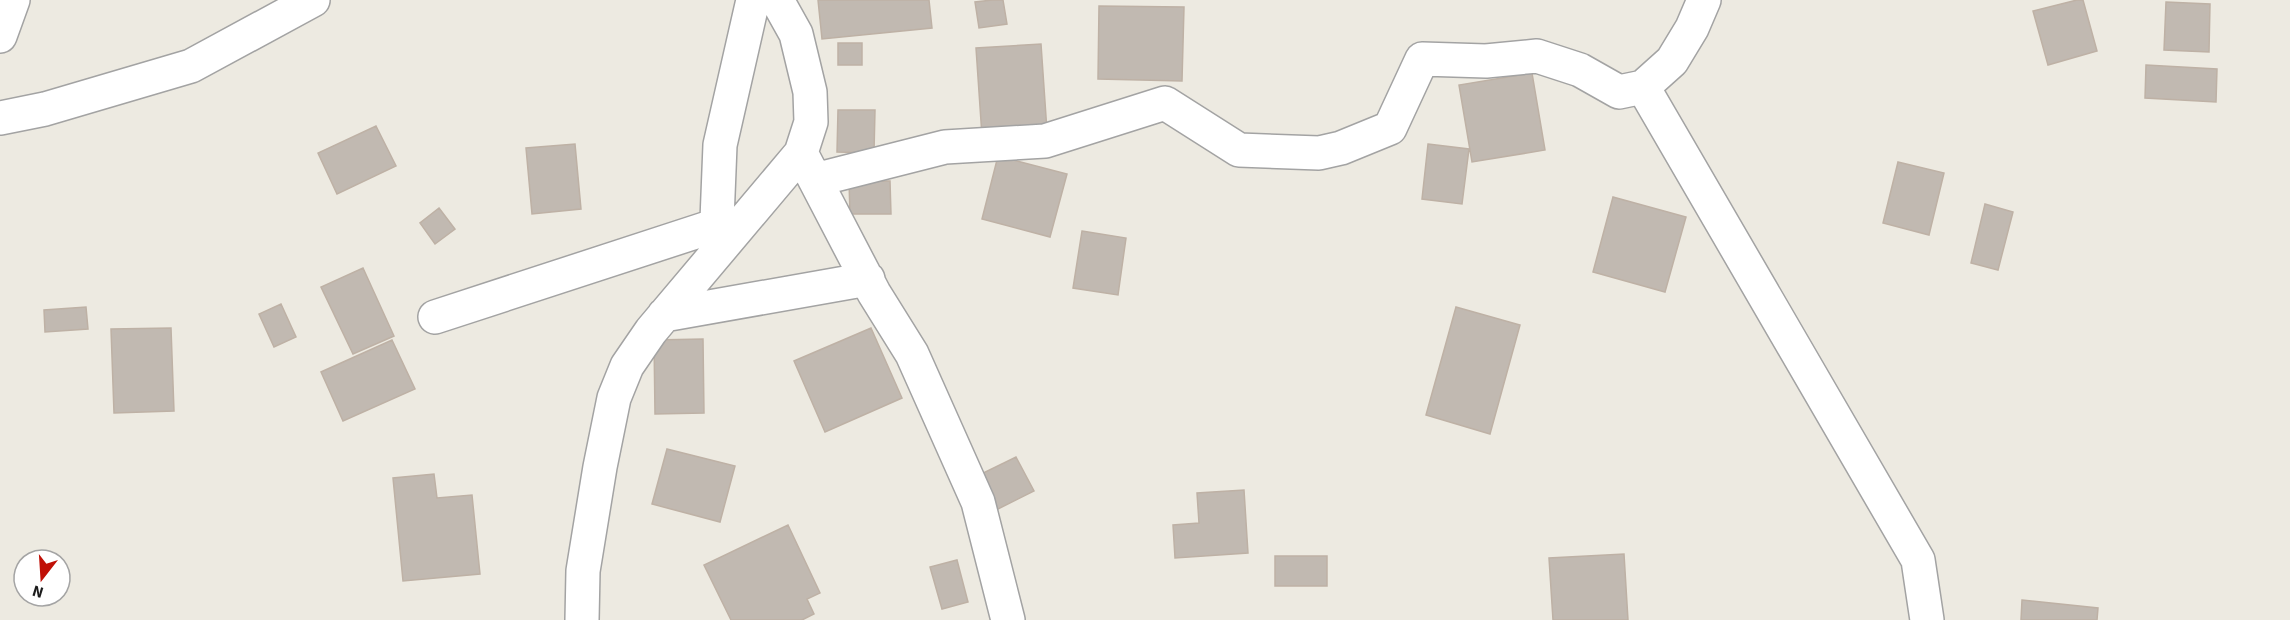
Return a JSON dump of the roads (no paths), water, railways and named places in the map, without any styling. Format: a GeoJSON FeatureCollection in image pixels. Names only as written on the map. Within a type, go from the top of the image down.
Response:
{"type":"FeatureCollection","features":[{"type":"Feature","properties":{"kind":"street"},"geometry":{"type":"LineString","coordinates":[[0,36],[13,0]]}},
{"type":"Feature","properties":{"kind":"street"},"geometry":{"type":"LineString","coordinates":[[0,118],[45,109],[191,66],[313,0]]}},
{"type":"Feature","properties":{"kind":"street"},"geometry":{"type":"LineString","coordinates":[[717,239],[720,145],[753,0]]}},
{"type":"Feature","properties":{"kind":"street"},"geometry":{"type":"LineString","coordinates":[[777,0],[796,34],[810,92],[811,123],[808,167],[874,293],[912,354],[978,502],[1008,620]]}},
{"type":"Feature","properties":{"kind":"street"},"geometry":{"type":"LineString","coordinates":[[582,620],[583,571],[614,398],[627,366],[717,239],[808,167],[945,147],[1045,141],[1165,103],[1239,150],[1319,153],[1341,148],[1390,128],[1422,59],[1486,60],[1537,56],[1580,70],[1618,92],[1643,87],[1672,61],[1692,28],[1704,0]]}},
{"type":"Feature","properties":{"kind":"street"},"geometry":{"type":"LineString","coordinates":[[1643,87],[1918,560],[1927,620]]}},
{"type":"Feature","properties":{"kind":"street"},"geometry":{"type":"LineString","coordinates":[[435,318],[717,239]]}},
{"type":"Feature","properties":{"kind":"street"},"geometry":{"type":"LineString","coordinates":[[664,315],[868,279]]}}]}
